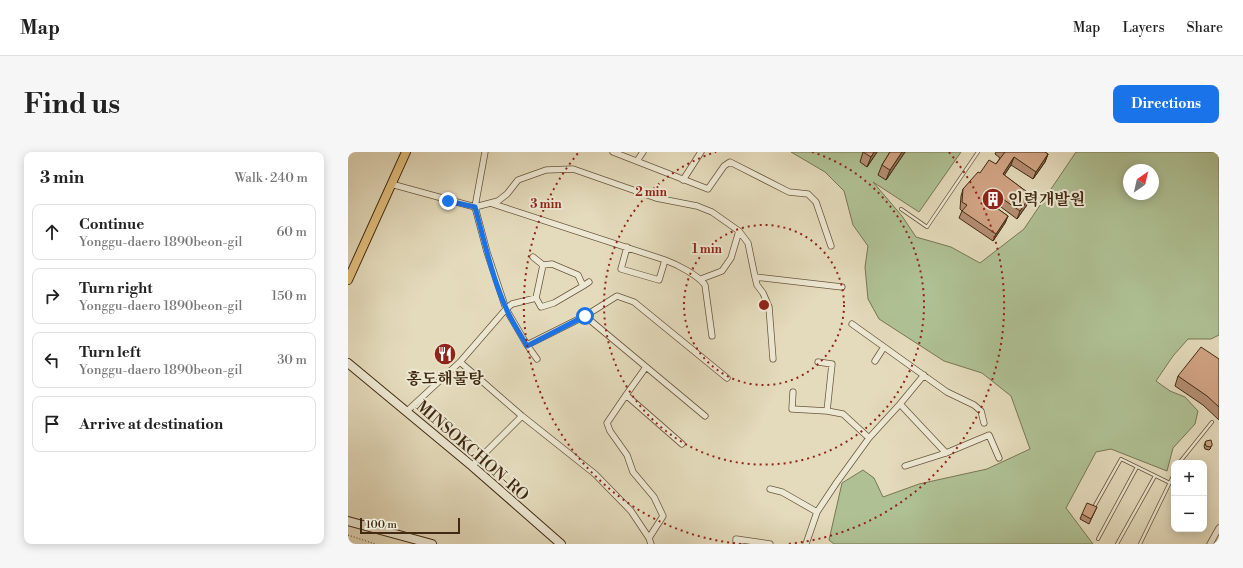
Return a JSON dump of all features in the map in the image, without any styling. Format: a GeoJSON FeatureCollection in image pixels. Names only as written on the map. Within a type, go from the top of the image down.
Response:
{"type":"FeatureCollection","features":[{"type":"Feature","properties":{"kind":"main road"},"geometry":{"type":"LineString","coordinates":[[348,280],[406,152]]}},
{"type":"Feature","properties":{"kind":"street"},"geometry":{"type":"LineString","coordinates":[[485,152],[475,207],[487,252],[506,309],[527,346],[537,359]]}},
{"type":"Feature","properties":{"kind":"street"},"geometry":{"type":"LineString","coordinates":[[613,152],[708,189],[724,166],[730,162],[788,192],[808,194],[816,202],[831,246]]}},
{"type":"Feature","properties":{"kind":"street"},"geometry":{"type":"LineString","coordinates":[[637,162],[643,152]]}},
{"type":"Feature","properties":{"kind":"street"},"geometry":{"type":"LineString","coordinates":[[683,180],[701,152]]}},
{"type":"Feature","properties":{"kind":"street"},"geometry":{"type":"LineString","coordinates":[[391,184],[475,207],[498,201],[507,194],[518,180],[546,170],[573,169],[656,198],[697,206],[712,212],[740,231],[748,243],[757,285],[763,293],[769,307],[773,359]]}},
{"type":"Feature","properties":{"kind":"street"},"geometry":{"type":"LineString","coordinates":[[490,203],[671,262],[701,279],[705,285],[712,336]]}},
{"type":"Feature","properties":{"kind":"street"},"geometry":{"type":"LineString","coordinates":[[701,279],[722,271],[730,258],[740,231]]}},
{"type":"Feature","properties":{"kind":"street"},"geometry":{"type":"LineString","coordinates":[[627,247],[621,269],[659,280],[664,260]]}},
{"type":"Feature","properties":{"kind":"street"},"geometry":{"type":"LineString","coordinates":[[533,257],[543,265],[552,264],[578,275],[584,286]]}},
{"type":"Feature","properties":{"kind":"street"},"geometry":{"type":"LineString","coordinates":[[543,265],[536,298],[541,307],[554,303],[589,282]]}},
{"type":"Feature","properties":{"kind":"street"},"geometry":{"type":"LineString","coordinates":[[755,277],[842,287]]}},
{"type":"Feature","properties":{"kind":"street"},"geometry":{"type":"LineString","coordinates":[[527,346],[585,316],[617,296],[634,302],[727,378]]}},
{"type":"Feature","properties":{"kind":"street"},"geometry":{"type":"LineString","coordinates":[[407,411],[460,362],[506,309],[512,304],[536,298]]}},
{"type":"Feature","properties":{"kind":"street"},"geometry":{"type":"LineString","coordinates":[[585,316],[705,416]]}},
{"type":"Feature","properties":{"kind":"street"},"geometry":{"type":"LineString","coordinates":[[852,324],[947,392],[974,405],[981,411],[984,423]]}},
{"type":"Feature","properties":{"kind":"street"},"geometry":{"type":"LineString","coordinates":[[875,361],[884,347]]}},
{"type":"Feature","properties":{"kind":"street"},"geometry":{"type":"LineString","coordinates":[[460,362],[522,416],[594,474],[631,511],[649,538],[651,544]]}},
{"type":"Feature","properties":{"kind":"street"},"geometry":{"type":"LineString","coordinates":[[818,362],[832,364],[827,411]]}},
{"type":"Feature","properties":{"kind":"street","name":"MINSOKCHON-RO"},"geometry":{"type":"LineString","coordinates":[[348,363],[472,466],[561,544]]}},
{"type":"Feature","properties":{"kind":"street"},"geometry":{"type":"LineString","coordinates":[[646,367],[607,423],[610,431],[627,455],[633,472],[654,497],[663,516],[649,538]]}},
{"type":"Feature","properties":{"kind":"street"},"geometry":{"type":"LineString","coordinates":[[806,544],[817,512],[837,482],[869,438],[924,375]]}},
{"type":"Feature","properties":{"kind":"street"},"geometry":{"type":"LineString","coordinates":[[793,392],[792,409],[827,411],[843,414],[869,438]]}},
{"type":"Feature","properties":{"kind":"street"},"geometry":{"type":"LineString","coordinates":[[626,395],[682,444]]}},
{"type":"Feature","properties":{"kind":"street"},"geometry":{"type":"LineString","coordinates":[[900,404],[946,453]]}},
{"type":"Feature","properties":{"kind":"street"},"geometry":{"type":"LineString","coordinates":[[472,466],[522,416]]}},
{"type":"Feature","properties":{"kind":"street"},"geometry":{"type":"LineString","coordinates":[[905,466],[946,453],[989,435],[999,458]]}},
{"type":"Feature","properties":{"kind":"street"},"geometry":{"type":"LineString","coordinates":[[770,489],[782,492],[817,512]]}},
{"type":"Feature","properties":{"kind":"street"},"geometry":{"type":"LineString","coordinates":[[348,521],[432,544]]}},
{"type":"Feature","properties":{"kind":"street"},"geometry":{"type":"LineString","coordinates":[[1210,544],[1219,528]]}},
{"type":"Feature","properties":{"kind":"street"},"geometry":{"type":"LineString","coordinates":[[736,544],[736,539],[770,544]]}},
{"type":"Feature","properties":{"kind":"lane"},"geometry":{"type":"LineString","coordinates":[[901,209],[927,227],[978,152]]}},
{"type":"Feature","properties":{"kind":"lane"},"geometry":{"type":"LineString","coordinates":[[1181,460],[1212,422]]}},
{"type":"Feature","properties":{"kind":"lane"},"geometry":{"type":"LineString","coordinates":[[1094,507],[1121,460],[1170,483],[1140,544]]}},
{"type":"Feature","properties":{"kind":"lane"},"geometry":{"type":"LineString","coordinates":[[1098,539],[1137,467]]}},
{"type":"Feature","properties":{"kind":"lane"},"geometry":{"type":"LineString","coordinates":[[1117,544],[1155,476]]}},
{"type":"Feature","properties":{"kind":"path"},"geometry":{"type":"LineString","coordinates":[[348,535],[375,544]]}},
{"type":"Feature","properties":{"kind":"green space"},"geometry":{"type":"Polygon","coordinates":[[[791,152],[961,152],[919,212],[873,182],[902,216],[916,237],[951,247],[980,263],[1024,229],[1076,152],[1219,152],[1219,335],[1211,339],[1188,339],[1173,356],[1156,381],[1170,391],[1185,397],[1198,411],[1195,424],[1173,448],[1167,471],[1111,449],[1096,452],[1066,508],[1093,544],[834,544],[829,540],[842,483],[863,470],[874,478],[883,497],[919,484],[987,469],[1030,449],[1011,396],[982,373],[944,361],[879,319],[868,299],[865,267],[868,246],[853,225],[844,191],[825,172],[791,152]]]}},
{"type":"Feature","properties":{"kind":"building"},"geometry":{"type":"Polygon","coordinates":[[[863,152],[874,152],[871,157],[863,152]]]}},
{"type":"Feature","properties":{"kind":"building"},"geometry":{"type":"Polygon","coordinates":[[[890,152],[902,152],[890,170],[882,165],[890,152]]]}},
{"type":"Feature","properties":{"kind":"building","name":"인력개발원"},"geometry":{"type":"Polygon","coordinates":[[[1005,152],[1045,152],[1048,154],[1036,172],[1014,157],[1003,174],[1031,195],[1020,211],[1000,197],[994,206],[1008,216],[996,234],[962,211],[967,205],[962,202],[963,189],[978,172],[980,173],[989,160],[996,164],[1005,152]]]}},
{"type":"Feature","properties":{"kind":"building"},"geometry":{"type":"Polygon","coordinates":[[[1201,347],[1219,359],[1219,407],[1207,396],[1178,376],[1201,347]]]}},
{"type":"Feature","properties":{"kind":"building"},"geometry":{"type":"Polygon","coordinates":[[[1211,440],[1212,446],[1206,446],[1206,441],[1211,440]]]}},
{"type":"Feature","properties":{"kind":"building"},"geometry":{"type":"Polygon","coordinates":[[[1087,503],[1097,507],[1091,519],[1082,514],[1087,503]]]}},
{"type":"Feature","properties":{"kind":"place","name":"인력개발원"},"geometry":{"type":"Point","coordinates":[993,199]}},
{"type":"Feature","properties":{"kind":"place","name":"홍도해물탕"},"geometry":{"type":"Point","coordinates":[445,354]}},
{"type":"Feature","properties":{"kind":"route"},"geometry":{"type":"LineString","coordinates":[[448,201],[475,207],[502,299],[527,346],[585,316]]}}]}
